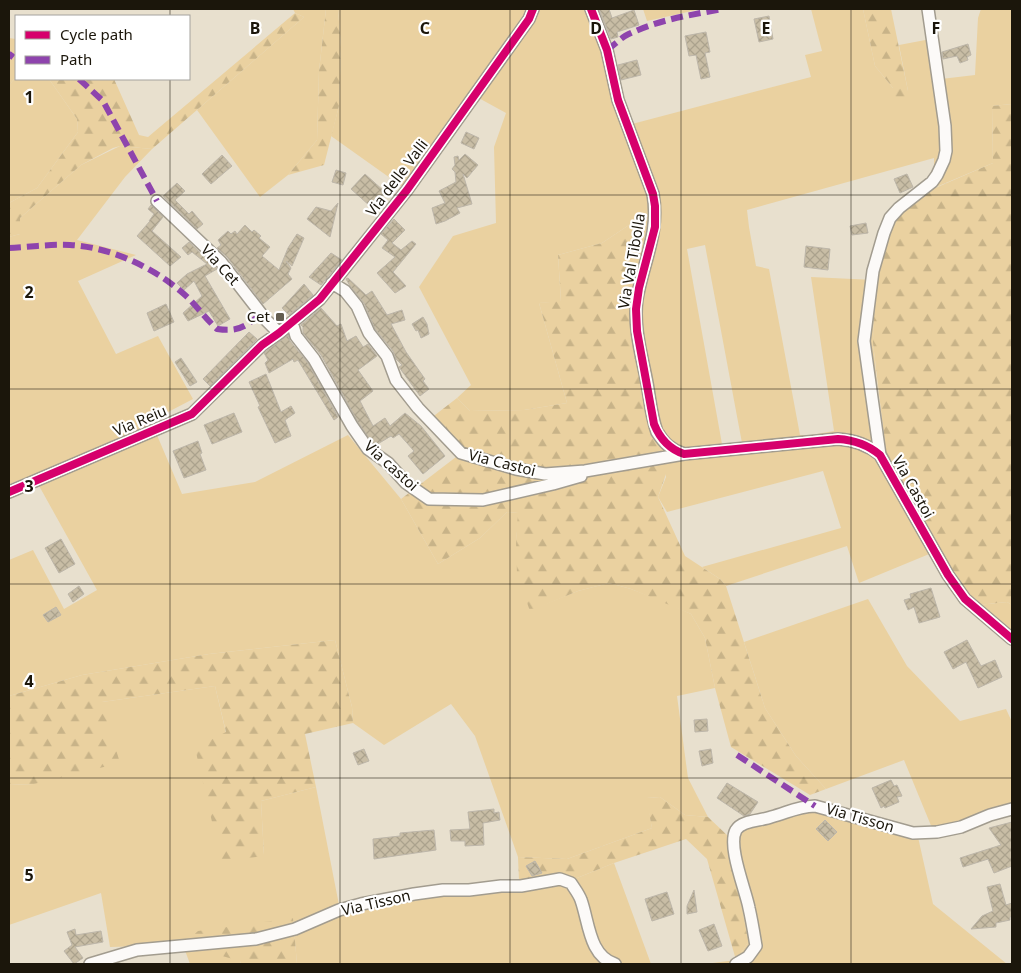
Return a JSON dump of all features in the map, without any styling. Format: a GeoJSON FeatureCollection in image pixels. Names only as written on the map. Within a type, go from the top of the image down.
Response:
{"type":"FeatureCollection","features":[{"type":"Feature","properties":{"kind":"street","name":"Via delle Valli"},"geometry":{"type":"LineString","coordinates":[[262,345],[320,299],[407,190],[529,19],[533,9]]}},
{"type":"Feature","properties":{"kind":"street","name":"Via Val Tibolla"},"geometry":{"type":"LineString","coordinates":[[591,9],[607,50],[619,105],[653,194],[655,227],[638,293],[636,309],[637,331],[657,432],[674,451],[684,454]]}},
{"type":"Feature","properties":{"kind":"street"},"geometry":{"type":"LineString","coordinates":[[880,455],[864,340],[873,271],[890,218],[938,175],[946,151],[928,9]]}},
{"type":"Feature","properties":{"kind":"street","name":"Via Cet"},"geometry":{"type":"LineString","coordinates":[[157,201],[221,262],[266,320],[279,333]]}},
{"type":"Feature","properties":{"kind":"street","name":"Via Castoi"},"geometry":{"type":"LineString","coordinates":[[332,283],[345,291],[357,306],[369,334],[387,356],[396,380],[430,421],[461,453],[516,469],[545,474],[585,471],[684,454],[838,439],[858,441],[880,455],[948,576],[965,599],[1012,639]]}},
{"type":"Feature","properties":{"kind":"street","name":"Via castoi"},"geometry":{"type":"LineString","coordinates":[[292,322],[296,336],[314,358],[352,426],[368,449],[388,463],[406,483],[429,499],[483,500],[553,484],[612,466]]}},
{"type":"Feature","properties":{"kind":"street","name":"Via Reiu"},"geometry":{"type":"LineString","coordinates":[[9,492],[192,414],[262,345]]}},
{"type":"Feature","properties":{"kind":"street","name":"Via Tisson"},"geometry":{"type":"LineString","coordinates":[[736,964],[748,957],[756,946],[749,908],[735,854],[734,839],[736,830],[743,824],[770,818],[799,806],[815,806],[913,833],[937,832],[961,827],[990,815],[1012,809]]}},
{"type":"Feature","properties":{"kind":"street","name":"Via Tisson"},"geometry":{"type":"LineString","coordinates":[[90,964],[137,950],[256,940],[295,928],[338,910],[414,894],[443,890],[521,886],[560,879],[571,883],[581,900],[592,940],[600,954],[610,963],[616,964]]}},
{"type":"Feature","properties":{"kind":"green space"},"geometry":{"type":"Polygon","coordinates":[[[293,9],[326,9],[319,71],[317,140],[288,175],[260,197],[197,110],[304,17],[295,13],[293,9]]]}},
{"type":"Feature","properties":{"kind":"green space"},"geometry":{"type":"Polygon","coordinates":[[[326,9],[338,9],[341,47],[339,106],[324,165],[288,175],[317,140],[319,71],[326,9]]]}},
{"type":"Feature","properties":{"kind":"green space"},"geometry":{"type":"Polygon","coordinates":[[[338,9],[584,9],[632,124],[811,77],[805,55],[822,51],[811,9],[863,9],[875,66],[893,88],[908,91],[899,45],[936,38],[941,79],[975,75],[978,18],[981,9],[1012,9],[1012,104],[992,106],[993,163],[934,188],[934,158],[747,210],[756,266],[769,269],[800,435],[834,431],[811,277],[874,280],[873,343],[883,437],[939,550],[859,583],[847,546],[726,586],[720,579],[702,567],[841,528],[823,471],[667,512],[658,497],[666,477],[640,313],[635,221],[602,243],[558,255],[561,302],[539,303],[567,403],[524,410],[470,411],[457,398],[471,385],[419,287],[453,236],[496,223],[494,147],[506,113],[475,96],[407,190],[331,136],[339,106],[341,47],[338,9]],[[705,245],[687,249],[722,444],[742,443],[705,245]]]}},
{"type":"Feature","properties":{"kind":"green space"},"geometry":{"type":"Polygon","coordinates":[[[643,9],[701,9],[647,21],[643,9]]]}},
{"type":"Feature","properties":{"kind":"green space"},"geometry":{"type":"Polygon","coordinates":[[[863,9],[891,9],[908,91],[909,108],[893,100],[893,88],[875,66],[863,9]]]}},
{"type":"Feature","properties":{"kind":"green space"},"geometry":{"type":"Polygon","coordinates":[[[295,13],[304,17],[152,149],[120,146],[81,165],[20,218],[20,234],[9,237],[9,203],[37,188],[78,132],[77,119],[50,80],[114,80],[139,135],[148,137],[295,13]]]}},
{"type":"Feature","properties":{"kind":"green space"},"geometry":{"type":"Polygon","coordinates":[[[9,38],[15,39],[15,78],[9,85],[9,38]]]}},
{"type":"Feature","properties":{"kind":"green space"},"geometry":{"type":"Polygon","coordinates":[[[15,78],[15,80],[50,80],[77,119],[78,132],[37,188],[9,203],[9,85],[15,78]]]}},
{"type":"Feature","properties":{"kind":"green space"},"geometry":{"type":"Polygon","coordinates":[[[1012,104],[1012,605],[1007,602],[978,605],[950,571],[889,478],[873,343],[874,280],[892,224],[919,195],[993,163],[992,106],[1012,104]]]}},
{"type":"Feature","properties":{"kind":"green space"},"geometry":{"type":"Polygon","coordinates":[[[120,146],[152,149],[125,177],[77,240],[136,255],[78,281],[116,354],[158,336],[193,399],[151,421],[182,494],[255,482],[348,435],[401,499],[438,564],[480,538],[507,512],[519,513],[516,540],[530,610],[578,591],[609,583],[631,589],[691,614],[705,638],[715,688],[677,696],[688,778],[708,817],[685,815],[660,797],[647,798],[652,828],[567,859],[518,857],[475,736],[451,704],[384,745],[353,723],[352,707],[335,640],[209,654],[82,675],[9,696],[9,560],[33,550],[64,609],[97,590],[33,475],[9,484],[9,237],[20,234],[20,218],[81,165],[120,146]]]}},
{"type":"Feature","properties":{"kind":"green space"},"geometry":{"type":"Polygon","coordinates":[[[635,221],[657,237],[646,276],[640,313],[657,417],[675,448],[658,497],[685,556],[720,579],[726,586],[765,708],[796,756],[826,789],[810,795],[731,747],[715,688],[705,638],[691,614],[631,589],[609,583],[578,591],[530,611],[517,575],[516,540],[518,513],[507,512],[480,538],[438,564],[401,499],[456,457],[426,422],[457,398],[470,411],[524,410],[567,403],[539,303],[561,301],[558,255],[602,243],[635,221]]]}},
{"type":"Feature","properties":{"kind":"green space"},"geometry":{"type":"Polygon","coordinates":[[[868,599],[907,666],[960,721],[1006,709],[1012,722],[1012,809],[932,828],[904,760],[826,789],[796,756],[765,708],[744,642],[868,599]]]}},
{"type":"Feature","properties":{"kind":"green space"},"geometry":{"type":"Polygon","coordinates":[[[1007,602],[1012,605],[1012,632],[978,605],[1007,602]]]}},
{"type":"Feature","properties":{"kind":"green space"},"geometry":{"type":"Polygon","coordinates":[[[335,640],[352,707],[353,723],[305,734],[316,787],[261,801],[264,856],[221,861],[195,748],[226,732],[215,686],[102,702],[120,763],[34,784],[9,785],[9,696],[82,675],[209,654],[335,640]]]}},
{"type":"Feature","properties":{"kind":"green space"},"geometry":{"type":"Polygon","coordinates":[[[215,686],[226,733],[264,856],[261,801],[316,787],[339,905],[519,881],[577,878],[614,863],[651,964],[297,964],[293,919],[240,961],[241,964],[190,964],[183,945],[110,947],[101,893],[9,925],[9,785],[34,784],[102,702],[215,686]]]}},
{"type":"Feature","properties":{"kind":"green space"},"geometry":{"type":"Polygon","coordinates":[[[660,797],[685,815],[708,817],[728,836],[747,934],[751,938],[736,960],[707,859],[686,839],[614,863],[577,878],[519,881],[518,857],[567,859],[652,828],[646,798],[660,797]]]}},
{"type":"Feature","properties":{"kind":"green space"},"geometry":{"type":"Polygon","coordinates":[[[817,802],[918,837],[933,904],[1007,964],[705,964],[736,960],[751,938],[747,934],[728,836],[766,816],[817,802]]]}},
{"type":"Feature","properties":{"kind":"green space"},"geometry":{"type":"Polygon","coordinates":[[[293,918],[297,964],[241,964],[240,961],[183,945],[198,931],[293,918]]]}},
{"type":"Feature","properties":{"kind":"building"},"geometry":{"type":"Polygon","coordinates":[[[599,9],[609,9],[612,18],[634,10],[639,25],[617,32],[618,37],[611,39],[599,9]]]}},
{"type":"Feature","properties":{"kind":"building"},"geometry":{"type":"Polygon","coordinates":[[[769,16],[773,39],[759,42],[754,19],[769,16]]]}},
{"type":"Feature","properties":{"kind":"building"},"geometry":{"type":"Polygon","coordinates":[[[706,32],[710,52],[705,53],[710,77],[701,79],[696,55],[689,56],[685,36],[706,32]]]}},
{"type":"Feature","properties":{"kind":"building"},"geometry":{"type":"Polygon","coordinates":[[[968,44],[971,55],[967,57],[968,60],[960,63],[957,56],[943,59],[942,52],[968,44]]]}},
{"type":"Feature","properties":{"kind":"building"},"geometry":{"type":"Polygon","coordinates":[[[637,60],[641,75],[621,80],[618,65],[637,60]]]}},
{"type":"Feature","properties":{"kind":"building"},"geometry":{"type":"Polygon","coordinates":[[[466,132],[479,138],[474,149],[461,143],[466,132]]]}},
{"type":"Feature","properties":{"kind":"building"},"geometry":{"type":"Polygon","coordinates":[[[465,154],[478,165],[467,178],[463,174],[472,204],[457,208],[460,213],[436,224],[432,208],[445,203],[439,191],[456,182],[455,172],[452,169],[455,165],[454,157],[458,156],[459,160],[465,154]]]}},
{"type":"Feature","properties":{"kind":"building"},"geometry":{"type":"Polygon","coordinates":[[[222,155],[232,166],[211,184],[202,174],[222,155]]]}},
{"type":"Feature","properties":{"kind":"building"},"geometry":{"type":"Polygon","coordinates":[[[336,170],[346,173],[343,185],[332,182],[336,170]]]}},
{"type":"Feature","properties":{"kind":"building"},"geometry":{"type":"Polygon","coordinates":[[[365,174],[385,192],[370,206],[351,189],[365,174]]]}},
{"type":"Feature","properties":{"kind":"building"},"geometry":{"type":"Polygon","coordinates":[[[907,174],[913,187],[900,193],[894,179],[907,174]]]}},
{"type":"Feature","properties":{"kind":"building"},"geometry":{"type":"Polygon","coordinates":[[[177,183],[185,191],[175,200],[189,214],[192,211],[203,224],[197,229],[163,196],[177,183]]]}},
{"type":"Feature","properties":{"kind":"building"},"geometry":{"type":"Polygon","coordinates":[[[338,203],[330,237],[307,219],[316,207],[331,211],[338,203]]]}},
{"type":"Feature","properties":{"kind":"building"},"geometry":{"type":"Polygon","coordinates":[[[151,205],[163,217],[152,231],[181,257],[170,266],[137,236],[154,214],[148,209],[151,205]]]}},
{"type":"Feature","properties":{"kind":"building"},"geometry":{"type":"Polygon","coordinates":[[[394,219],[405,230],[392,243],[401,250],[412,241],[416,244],[393,272],[406,286],[395,293],[377,273],[395,257],[382,248],[388,240],[381,234],[394,219]]]}},
{"type":"Feature","properties":{"kind":"building"},"geometry":{"type":"Polygon","coordinates":[[[866,223],[868,233],[852,235],[850,226],[866,223]]]}},
{"type":"Feature","properties":{"kind":"building"},"geometry":{"type":"Polygon","coordinates":[[[245,225],[252,232],[254,230],[261,236],[259,238],[270,247],[262,256],[279,270],[288,248],[297,234],[304,238],[292,266],[286,261],[291,268],[288,274],[292,279],[263,304],[227,257],[217,248],[221,245],[218,240],[228,231],[231,234],[235,231],[237,234],[245,225]]]}},
{"type":"Feature","properties":{"kind":"building"},"geometry":{"type":"Polygon","coordinates":[[[189,242],[217,269],[205,276],[230,319],[218,326],[209,311],[188,321],[183,313],[202,296],[194,281],[184,290],[177,283],[187,274],[207,264],[192,252],[188,255],[182,248],[189,242]]]}},
{"type":"Feature","properties":{"kind":"building"},"geometry":{"type":"Polygon","coordinates":[[[806,246],[830,249],[828,270],[804,267],[806,246]]]}},
{"type":"Feature","properties":{"kind":"building"},"geometry":{"type":"Polygon","coordinates":[[[331,253],[342,260],[321,285],[309,277],[331,253]]]}},
{"type":"Feature","properties":{"kind":"building"},"geometry":{"type":"Polygon","coordinates":[[[348,278],[366,295],[372,291],[387,315],[402,310],[405,320],[391,324],[406,352],[425,379],[423,381],[429,389],[420,396],[399,367],[402,365],[396,359],[393,351],[375,329],[364,303],[350,286],[346,279],[348,278]]]}},
{"type":"Feature","properties":{"kind":"building"},"geometry":{"type":"Polygon","coordinates":[[[304,284],[313,295],[289,315],[282,308],[304,284]]]}},
{"type":"Feature","properties":{"kind":"building"},"geometry":{"type":"Polygon","coordinates":[[[166,304],[174,322],[154,331],[147,313],[166,304]]]}},
{"type":"Feature","properties":{"kind":"building"},"geometry":{"type":"Polygon","coordinates":[[[321,308],[337,326],[341,324],[347,341],[356,336],[363,347],[368,344],[377,356],[358,370],[373,391],[360,401],[373,426],[385,418],[390,426],[405,413],[421,426],[445,456],[423,474],[408,456],[414,451],[399,434],[393,438],[391,436],[376,445],[373,444],[358,422],[321,355],[303,333],[301,325],[321,308]]]}},
{"type":"Feature","properties":{"kind":"building"},"geometry":{"type":"Polygon","coordinates":[[[423,317],[429,334],[421,338],[418,330],[416,331],[412,324],[423,317]]]}},
{"type":"Feature","properties":{"kind":"building"},"geometry":{"type":"Polygon","coordinates":[[[249,332],[257,339],[210,386],[203,379],[249,332]]]}},
{"type":"Feature","properties":{"kind":"building"},"geometry":{"type":"Polygon","coordinates":[[[288,335],[290,341],[308,363],[338,417],[334,420],[298,360],[294,362],[293,359],[269,373],[265,363],[268,360],[264,353],[288,335]]]}},
{"type":"Feature","properties":{"kind":"building"},"geometry":{"type":"Polygon","coordinates":[[[181,358],[197,382],[190,386],[175,362],[181,358]]]}},
{"type":"Feature","properties":{"kind":"building"},"geometry":{"type":"Polygon","coordinates":[[[266,374],[281,412],[291,406],[295,413],[285,420],[291,436],[275,443],[258,407],[260,406],[249,382],[266,374]]]}},
{"type":"Feature","properties":{"kind":"building"},"geometry":{"type":"Polygon","coordinates":[[[234,413],[242,432],[212,444],[204,425],[234,413]]]}},
{"type":"Feature","properties":{"kind":"building"},"geometry":{"type":"Polygon","coordinates":[[[198,441],[202,453],[200,454],[206,470],[184,478],[173,451],[198,441]]]}},
{"type":"Feature","properties":{"kind":"building"},"geometry":{"type":"Polygon","coordinates":[[[61,539],[75,564],[59,573],[45,548],[61,539]]]}},
{"type":"Feature","properties":{"kind":"building"},"geometry":{"type":"Polygon","coordinates":[[[79,586],[84,594],[73,602],[68,594],[79,586]]]}},
{"type":"Feature","properties":{"kind":"building"},"geometry":{"type":"Polygon","coordinates":[[[931,588],[940,617],[919,623],[914,607],[908,610],[904,600],[911,598],[910,594],[931,588]]]}},
{"type":"Feature","properties":{"kind":"building"},"geometry":{"type":"Polygon","coordinates":[[[56,607],[61,615],[48,622],[43,615],[56,607]]]}},
{"type":"Feature","properties":{"kind":"building"},"geometry":{"type":"Polygon","coordinates":[[[967,640],[981,666],[995,660],[1002,677],[978,688],[966,662],[953,669],[944,652],[967,640]]]}},
{"type":"Feature","properties":{"kind":"building"},"geometry":{"type":"Polygon","coordinates":[[[707,719],[708,731],[695,732],[694,720],[707,719]]]}},
{"type":"Feature","properties":{"kind":"building"},"geometry":{"type":"Polygon","coordinates":[[[364,749],[369,761],[358,765],[353,753],[364,749]]]}},
{"type":"Feature","properties":{"kind":"building"},"geometry":{"type":"Polygon","coordinates":[[[711,749],[713,763],[702,766],[699,751],[711,749]]]}},
{"type":"Feature","properties":{"kind":"building"},"geometry":{"type":"Polygon","coordinates":[[[891,780],[894,786],[897,785],[902,796],[897,797],[899,802],[881,808],[872,788],[891,780]]]}},
{"type":"Feature","properties":{"kind":"building"},"geometry":{"type":"Polygon","coordinates":[[[727,783],[758,802],[750,814],[744,816],[717,798],[727,783]]]}},
{"type":"Feature","properties":{"kind":"building"},"geometry":{"type":"Polygon","coordinates":[[[494,809],[494,813],[499,812],[500,820],[483,823],[484,845],[465,846],[465,841],[451,841],[450,830],[470,829],[468,812],[494,809]]]}},
{"type":"Feature","properties":{"kind":"building"},"geometry":{"type":"Polygon","coordinates":[[[825,820],[837,832],[828,841],[816,829],[825,820]]]}},
{"type":"Feature","properties":{"kind":"building"},"geometry":{"type":"Polygon","coordinates":[[[1012,822],[1012,866],[994,873],[988,859],[963,867],[960,858],[1001,845],[989,828],[1012,822]]]}},
{"type":"Feature","properties":{"kind":"building"},"geometry":{"type":"Polygon","coordinates":[[[434,830],[436,850],[374,859],[373,839],[400,836],[400,833],[434,830]]]}},
{"type":"Feature","properties":{"kind":"building"},"geometry":{"type":"Polygon","coordinates":[[[535,861],[542,873],[532,876],[526,866],[535,861]]]}},
{"type":"Feature","properties":{"kind":"building"},"geometry":{"type":"Polygon","coordinates":[[[1000,884],[1006,905],[1012,903],[1012,916],[1010,920],[996,923],[996,927],[971,929],[982,916],[993,911],[987,887],[1000,884]]]}},
{"type":"Feature","properties":{"kind":"building"},"geometry":{"type":"Polygon","coordinates":[[[694,890],[697,912],[687,914],[687,906],[694,890]]]}},
{"type":"Feature","properties":{"kind":"building"},"geometry":{"type":"Polygon","coordinates":[[[667,892],[674,914],[652,921],[645,899],[667,892]]]}},
{"type":"Feature","properties":{"kind":"building"},"geometry":{"type":"Polygon","coordinates":[[[714,924],[722,946],[708,951],[699,930],[714,924]]]}},
{"type":"Feature","properties":{"kind":"building"},"geometry":{"type":"Polygon","coordinates":[[[75,929],[76,935],[101,931],[103,942],[75,947],[83,958],[74,964],[64,951],[72,945],[67,932],[75,929]]]}},
{"type":"Feature","properties":{"kind":"marked path"},"geometry":{"type":"LineString","coordinates":[[607,50],[625,36],[637,30],[673,19],[723,9]]}},
{"type":"Feature","properties":{"kind":"marked path"},"geometry":{"type":"LineString","coordinates":[[9,58],[13,53]]}},
{"type":"Feature","properties":{"kind":"marked path"},"geometry":{"type":"LineString","coordinates":[[80,80],[103,101],[157,201]]}},
{"type":"Feature","properties":{"kind":"marked path"},"geometry":{"type":"LineString","coordinates":[[9,248],[70,245],[101,250],[132,261],[173,285],[217,329],[230,330],[241,328],[261,314]]}},
{"type":"Feature","properties":{"kind":"marked path"},"geometry":{"type":"LineString","coordinates":[[737,755],[815,806]]}},
{"type":"Feature","properties":{"kind":"cycle path"},"geometry":{"type":"LineString","coordinates":[[9,492],[192,414],[262,345],[320,299],[407,190],[529,19],[533,9]]}},
{"type":"Feature","properties":{"kind":"cycle path"},"geometry":{"type":"LineString","coordinates":[[591,9],[607,50],[618,100],[653,194],[655,206],[655,227],[639,288],[636,309],[637,331],[654,424],[659,434],[669,446],[684,454],[838,439],[865,445],[880,455],[948,575],[965,599],[1012,639]]}},
{"type":"Feature","properties":{"kind":"place","name":"Cet"},"geometry":{"type":"Point","coordinates":[280,317]}}]}
